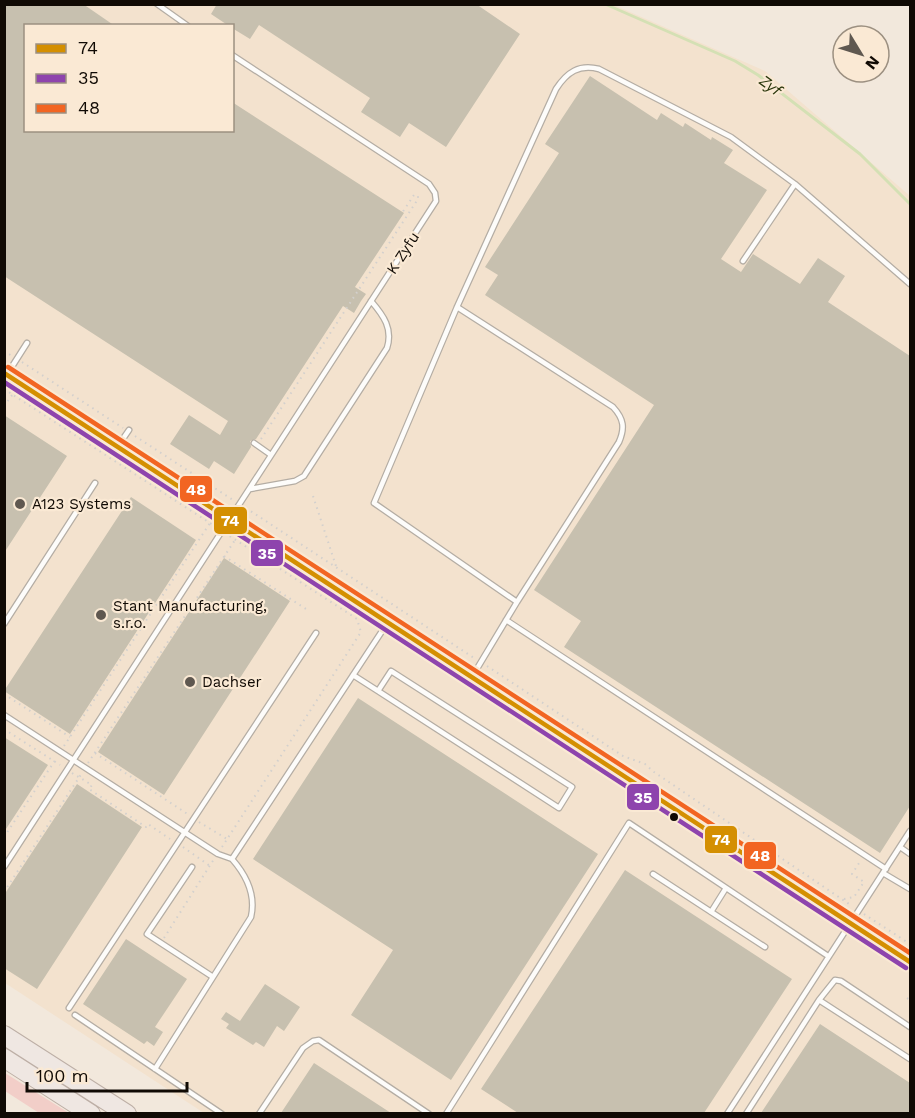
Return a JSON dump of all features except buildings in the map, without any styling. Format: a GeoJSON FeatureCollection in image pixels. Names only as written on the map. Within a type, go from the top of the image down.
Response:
{"type":"FeatureCollection","features":[{"type":"Feature","properties":{"kind":"highway"},"geometry":{"type":"LineString","coordinates":[[4,1035],[127,1113]]}},
{"type":"Feature","properties":{"kind":"highway"},"geometry":{"type":"LineString","coordinates":[[4,1058],[91,1113]]}},
{"type":"Feature","properties":{"kind":"street"},"geometry":{"type":"LineString","coordinates":[[5,375],[231,518],[910,962]]}},
{"type":"Feature","properties":{"kind":"lane"},"geometry":{"type":"LineString","coordinates":[[157,4],[185,24]]}},
{"type":"Feature","properties":{"kind":"lane","name":"K Zyfu"},"geometry":{"type":"LineString","coordinates":[[4,867],[75,761],[435,203],[436,196],[429,184],[234,56]]}},
{"type":"Feature","properties":{"kind":"lane"},"geometry":{"type":"LineString","coordinates":[[517,602],[374,503],[458,307],[556,89],[567,75],[579,67],[588,66],[599,69],[731,137],[795,184],[910,285]]}},
{"type":"Feature","properties":{"kind":"lane"},"geometry":{"type":"LineString","coordinates":[[743,261],[795,184]]}},
{"type":"Feature","properties":{"kind":"lane"},"geometry":{"type":"LineString","coordinates":[[249,489],[295,481],[304,476],[330,437],[390,340],[386,320],[371,301]]}},
{"type":"Feature","properties":{"kind":"lane"},"geometry":{"type":"LineString","coordinates":[[458,307],[614,407],[624,428],[619,442],[472,677]]}},
{"type":"Feature","properties":{"kind":"lane"},"geometry":{"type":"LineString","coordinates":[[5,375],[27,343]]}},
{"type":"Feature","properties":{"kind":"lane"},"geometry":{"type":"LineString","coordinates":[[118,446],[128,431]]}},
{"type":"Feature","properties":{"kind":"lane"},"geometry":{"type":"LineString","coordinates":[[255,444],[271,455]]}},
{"type":"Feature","properties":{"kind":"lane"},"geometry":{"type":"LineString","coordinates":[[4,624],[95,483]]}},
{"type":"Feature","properties":{"kind":"lane"},"geometry":{"type":"LineString","coordinates":[[506,620],[865,855],[910,889]]}},
{"type":"Feature","properties":{"kind":"lane"},"geometry":{"type":"LineString","coordinates":[[232,859],[388,622]]}},
{"type":"Feature","properties":{"kind":"lane"},"geometry":{"type":"LineString","coordinates":[[69,1008],[316,633]]}},
{"type":"Feature","properties":{"kind":"lane"},"geometry":{"type":"LineString","coordinates":[[353,675],[559,808],[572,787],[391,671],[378,691]]}},
{"type":"Feature","properties":{"kind":"lane"},"geometry":{"type":"LineString","coordinates":[[4,715],[218,854],[232,859],[242,871],[252,894],[254,905],[251,917],[155,1069]]}},
{"type":"Feature","properties":{"kind":"lane"},"geometry":{"type":"LineString","coordinates":[[446,1113],[628,823],[828,956]]}},
{"type":"Feature","properties":{"kind":"lane"},"geometry":{"type":"LineString","coordinates":[[727,1113],[910,831]]}},
{"type":"Feature","properties":{"kind":"lane"},"geometry":{"type":"LineString","coordinates":[[900,847],[910,854]]}},
{"type":"Feature","properties":{"kind":"lane"},"geometry":{"type":"LineString","coordinates":[[192,867],[147,934],[213,977]]}},
{"type":"Feature","properties":{"kind":"lane"},"geometry":{"type":"LineString","coordinates":[[652,874],[765,947]]}},
{"type":"Feature","properties":{"kind":"lane"},"geometry":{"type":"LineString","coordinates":[[711,912],[726,888]]}},
{"type":"Feature","properties":{"kind":"lane"},"geometry":{"type":"LineString","coordinates":[[746,1113],[831,982],[838,979],[910,1027]]}},
{"type":"Feature","properties":{"kind":"lane"},"geometry":{"type":"LineString","coordinates":[[819,1000],[910,1059]]}},
{"type":"Feature","properties":{"kind":"lane"},"geometry":{"type":"LineString","coordinates":[[75,1015],[222,1113]]}},
{"type":"Feature","properties":{"kind":"lane"},"geometry":{"type":"LineString","coordinates":[[259,1113],[303,1048],[313,1041],[320,1040],[429,1113]]}},
{"type":"Feature","properties":{"kind":"path"},"geometry":{"type":"LineString","coordinates":[[255,444],[419,198],[418,195],[414,195],[403,212],[408,214]]}},
{"type":"Feature","properties":{"kind":"path"},"geometry":{"type":"LineString","coordinates":[[4,351],[622,756],[645,764],[910,944]]}},
{"type":"Feature","properties":{"kind":"path"},"geometry":{"type":"LineString","coordinates":[[4,389],[357,619],[361,632],[160,943]]}},
{"type":"Feature","properties":{"kind":"path"},"geometry":{"type":"LineString","coordinates":[[4,406],[12,394]]}},
{"type":"Feature","properties":{"kind":"path"},"geometry":{"type":"LineString","coordinates":[[231,498],[234,495]]}},
{"type":"Feature","properties":{"kind":"path"},"geometry":{"type":"LineString","coordinates":[[313,496],[337,569]]}},
{"type":"Feature","properties":{"kind":"path"},"geometry":{"type":"LineString","coordinates":[[4,837],[210,522]]}},
{"type":"Feature","properties":{"kind":"path"},"geometry":{"type":"LineString","coordinates":[[4,892],[235,540]]}},
{"type":"Feature","properties":{"kind":"path"},"geometry":{"type":"LineString","coordinates":[[224,556],[306,609]]}},
{"type":"Feature","properties":{"kind":"path"},"geometry":{"type":"LineString","coordinates":[[4,694],[70,737]]}},
{"type":"Feature","properties":{"kind":"path"},"geometry":{"type":"LineString","coordinates":[[4,729],[92,785],[89,790],[146,827]]}},
{"type":"Feature","properties":{"kind":"path"},"geometry":{"type":"LineString","coordinates":[[95,753],[227,839]]}},
{"type":"Feature","properties":{"kind":"path"},"geometry":{"type":"LineString","coordinates":[[842,899],[854,897],[864,882],[852,874],[865,855]]}},
{"type":"Feature","properties":{"kind":"shaded area"},"geometry":{"type":"Polygon","coordinates":[[[4,5],[614,5],[765,71],[910,196],[910,1113],[204,1113],[5,983],[4,5]]]}},
{"type":"Feature","properties":{"kind":"shaded area"},"geometry":{"type":"Polygon","coordinates":[[[4,1073],[69,1113],[39,1113],[5,1091],[4,1073]]]}},
{"type":"Feature","properties":{"kind":"waterway","name":"Zyf"},"geometry":{"type":"LineString","coordinates":[[605,4],[735,61],[758,75],[860,154],[910,204]]}},
{"type":"Feature","properties":{"kind":"transit line","name":"48"},"geometry":{"type":"LineString","coordinates":[[8,367],[910,953]]}},
{"type":"Feature","properties":{"kind":"transit line","name":"74"},"geometry":{"type":"LineString","coordinates":[[4,373],[910,962]]}},
{"type":"Feature","properties":{"kind":"transit line","name":"35"},"geometry":{"type":"LineString","coordinates":[[4,382],[906,968]]}},
{"type":"Feature","properties":{"kind":"place","name":"A123 Systems"},"geometry":{"type":"Point","coordinates":[20,504]}},
{"type":"Feature","properties":{"kind":"place","name":"Stant Manufacturing, s.r.o."},"geometry":{"type":"Point","coordinates":[101,615]}},
{"type":"Feature","properties":{"kind":"place","name":"Dachser"},"geometry":{"type":"Point","coordinates":[190,682]}}]}
